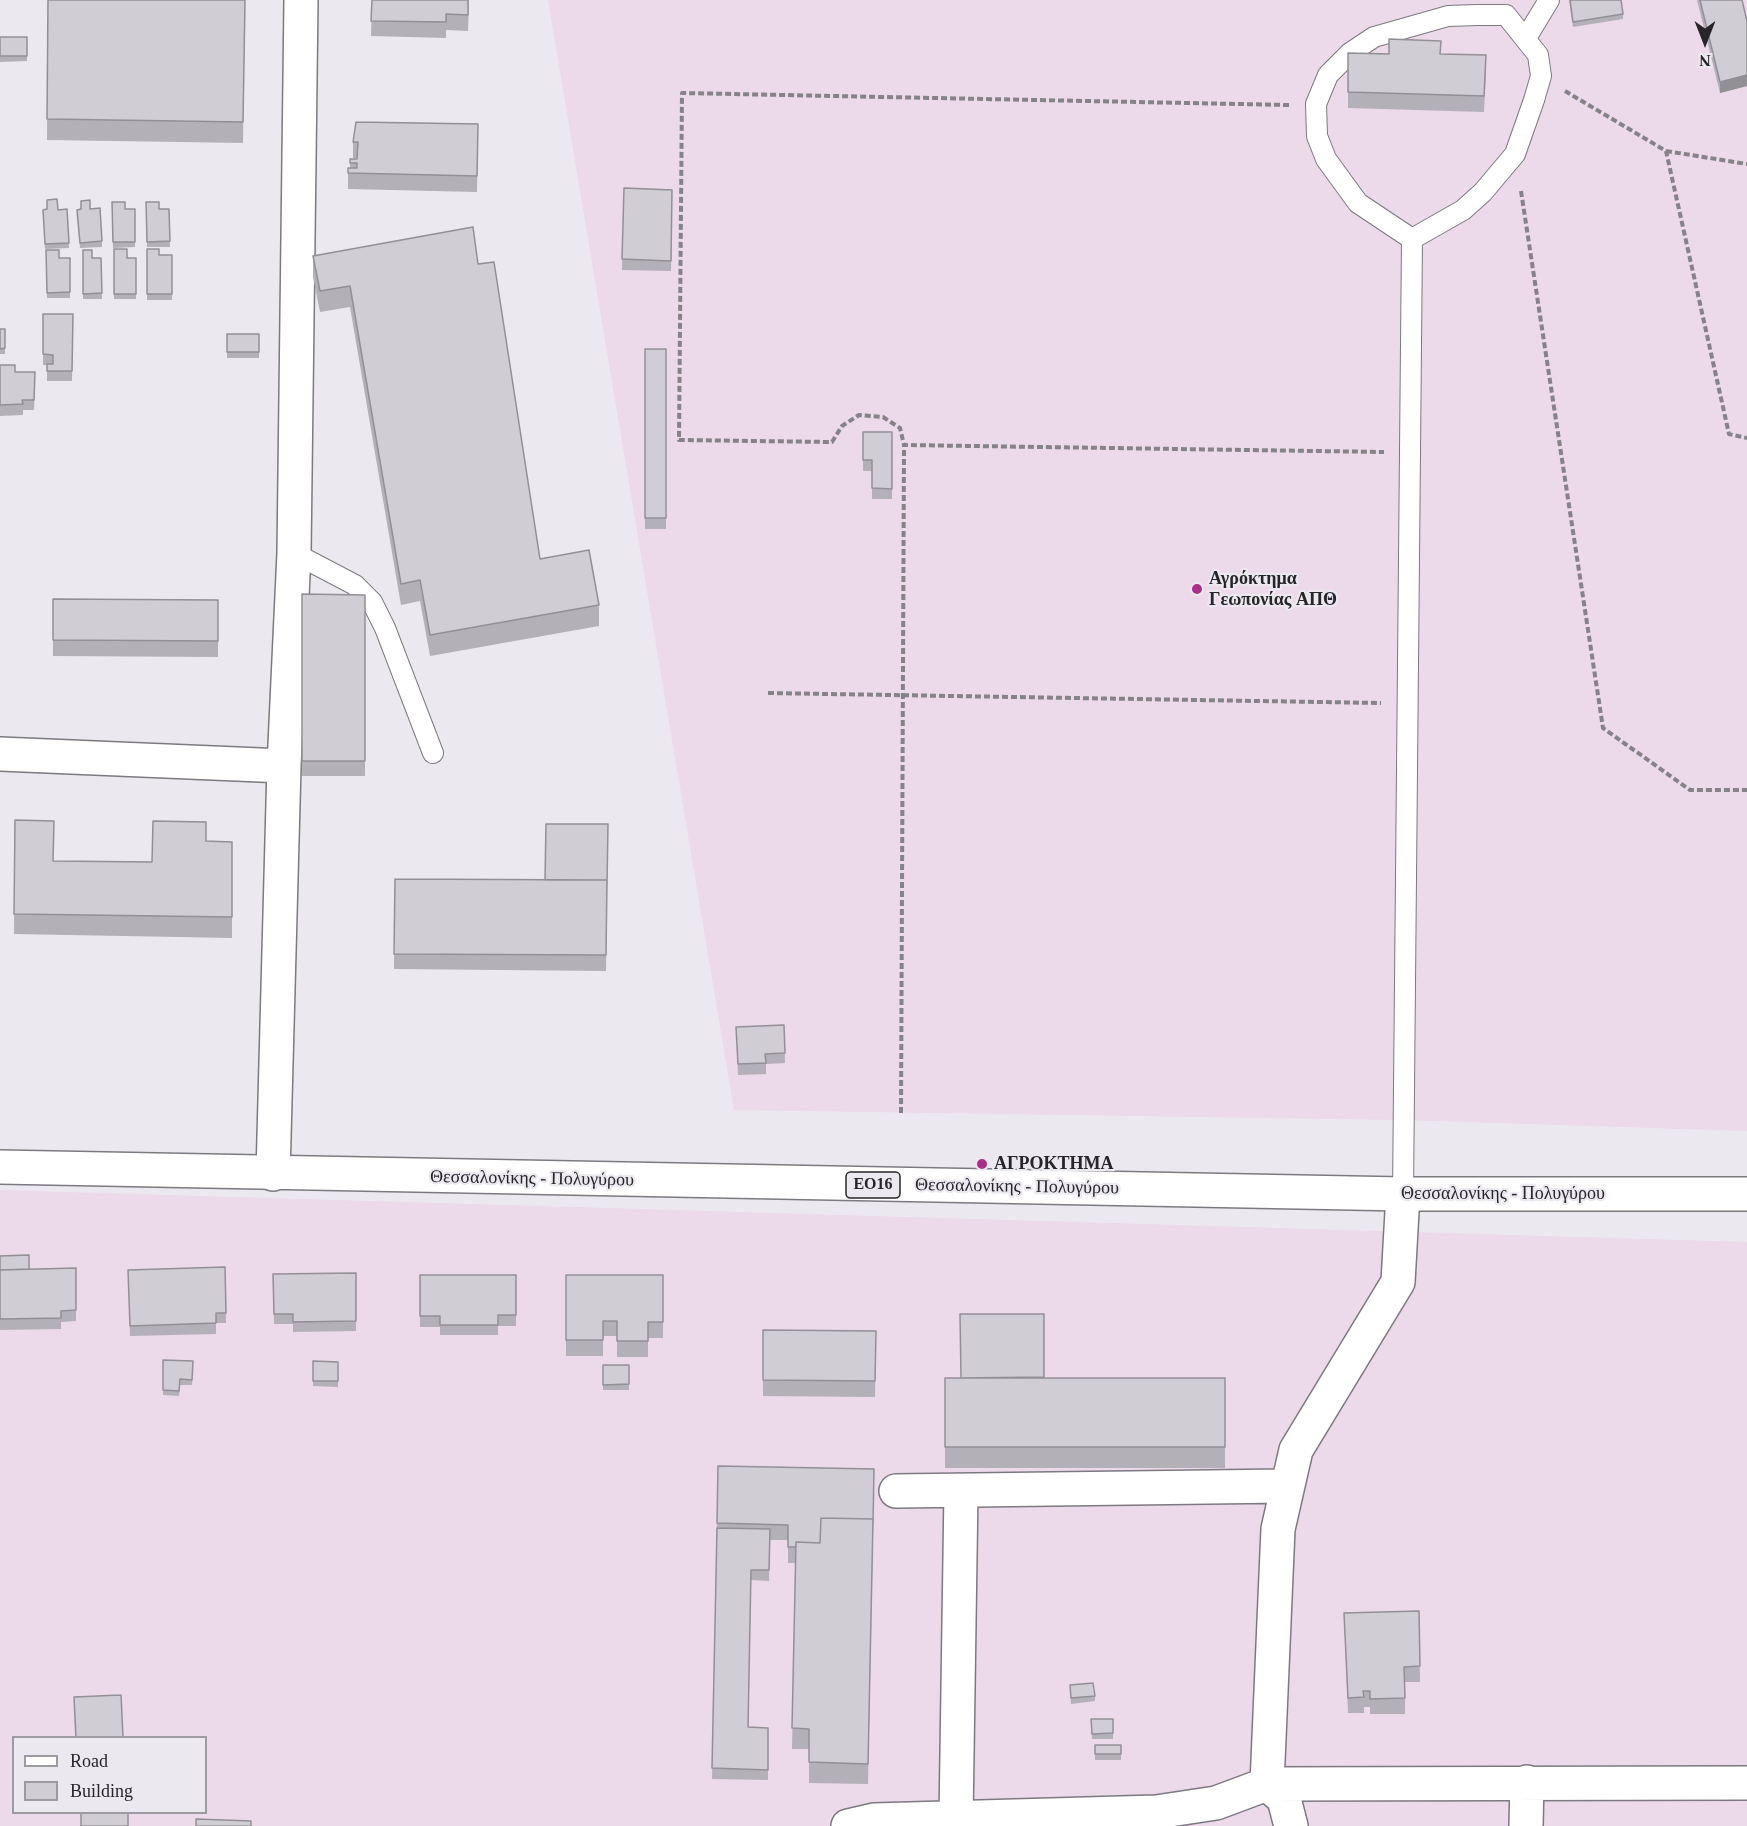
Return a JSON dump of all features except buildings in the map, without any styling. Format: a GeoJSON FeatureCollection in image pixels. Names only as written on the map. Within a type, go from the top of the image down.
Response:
{"type":"FeatureCollection","features":[{"type":"Feature","properties":{"kind":"street"},"geometry":{"type":"LineString","coordinates":[[273,1174],[284,766],[294,553],[301,0]]}},
{"type":"Feature","properties":{"kind":"street"},"geometry":{"type":"LineString","coordinates":[[0,754],[284,766]]}},
{"type":"Feature","properties":{"kind":"street","name":"Θεσσαλονίκης - Πολυγύρου"},"geometry":{"type":"LineString","coordinates":[[0,1167],[1403,1194],[1747,1194]]}},
{"type":"Feature","properties":{"kind":"street"},"geometry":{"type":"LineString","coordinates":[[1267,1784],[1278,1530],[1286,1486],[1296,1450],[1398,1281],[1403,1194]]}},
{"type":"Feature","properties":{"kind":"street"},"geometry":{"type":"LineString","coordinates":[[896,1491],[1286,1486]]}},
{"type":"Feature","properties":{"kind":"street"},"geometry":{"type":"LineString","coordinates":[[956,1819],[961,1491]]}},
{"type":"Feature","properties":{"kind":"street"},"geometry":{"type":"LineString","coordinates":[[1527,1782],[1527,1826]]}},
{"type":"Feature","properties":{"kind":"street"},"geometry":{"type":"LineString","coordinates":[[848,1826],[874,1820],[1156,1812],[1216,1803],[1267,1784],[1747,1783]]}},
{"type":"Feature","properties":{"kind":"street"},"geometry":{"type":"LineString","coordinates":[[1267,1784],[1284,1799],[1291,1826]]}},
{"type":"Feature","properties":{"kind":"lane"},"geometry":{"type":"LineString","coordinates":[[1526,38],[1549,0]]}},
{"type":"Feature","properties":{"kind":"lane"},"geometry":{"type":"LineString","coordinates":[[1506,15],[1538,55],[1541,76],[1515,154],[1483,192],[1463,210],[1412,239],[1358,202],[1326,159],[1317,136],[1316,104],[1328,75],[1350,53],[1374,37],[1448,16],[1506,15]]}},
{"type":"Feature","properties":{"kind":"lane"},"geometry":{"type":"LineString","coordinates":[[1403,1194],[1412,239]]}},
{"type":"Feature","properties":{"kind":"lane"},"geometry":{"type":"LineString","coordinates":[[294,553],[355,585],[372,602],[385,628],[433,753]]}},
{"type":"Feature","properties":{"kind":"path"},"geometry":{"type":"LineString","coordinates":[[1541,76],[1666,151],[1747,164]]}},
{"type":"Feature","properties":{"kind":"path"},"geometry":{"type":"LineString","coordinates":[[901,1113],[904,445],[900,428],[883,417],[860,415],[842,426],[832,442],[679,440],[682,93],[1316,104]]}},
{"type":"Feature","properties":{"kind":"path"},"geometry":{"type":"LineString","coordinates":[[1666,151],[1729,434],[1747,438]]}},
{"type":"Feature","properties":{"kind":"path"},"geometry":{"type":"LineString","coordinates":[[1515,154],[1603,728],[1690,790],[1747,790]]}},
{"type":"Feature","properties":{"kind":"path"},"geometry":{"type":"LineString","coordinates":[[904,445],[1409,452]]}},
{"type":"Feature","properties":{"kind":"path"},"geometry":{"type":"LineString","coordinates":[[768,693],[1409,703]]}},
{"type":"Feature","properties":{"kind":"shaded area","name":"Αγρόκτημα Γεωπονίας ΑΠΘ"},"geometry":{"type":"Polygon","coordinates":[[[548,0],[1747,0],[1747,1131],[1403,1120],[734,1110],[548,0]]]}},
{"type":"Feature","properties":{"kind":"shaded area"},"geometry":{"type":"Polygon","coordinates":[[[0,1190],[1747,1242],[1747,1826],[0,1826],[0,1190]]]}},
{"type":"Feature","properties":{"kind":"place","name":"Αγρόκτημα Γεωπονίας ΑΠΘ"},"geometry":{"type":"Point","coordinates":[1197,589]}},
{"type":"Feature","properties":{"kind":"place","name":"ΑΓΡΟΚΤΗΜΑ"},"geometry":{"type":"Point","coordinates":[982,1164]}}]}
